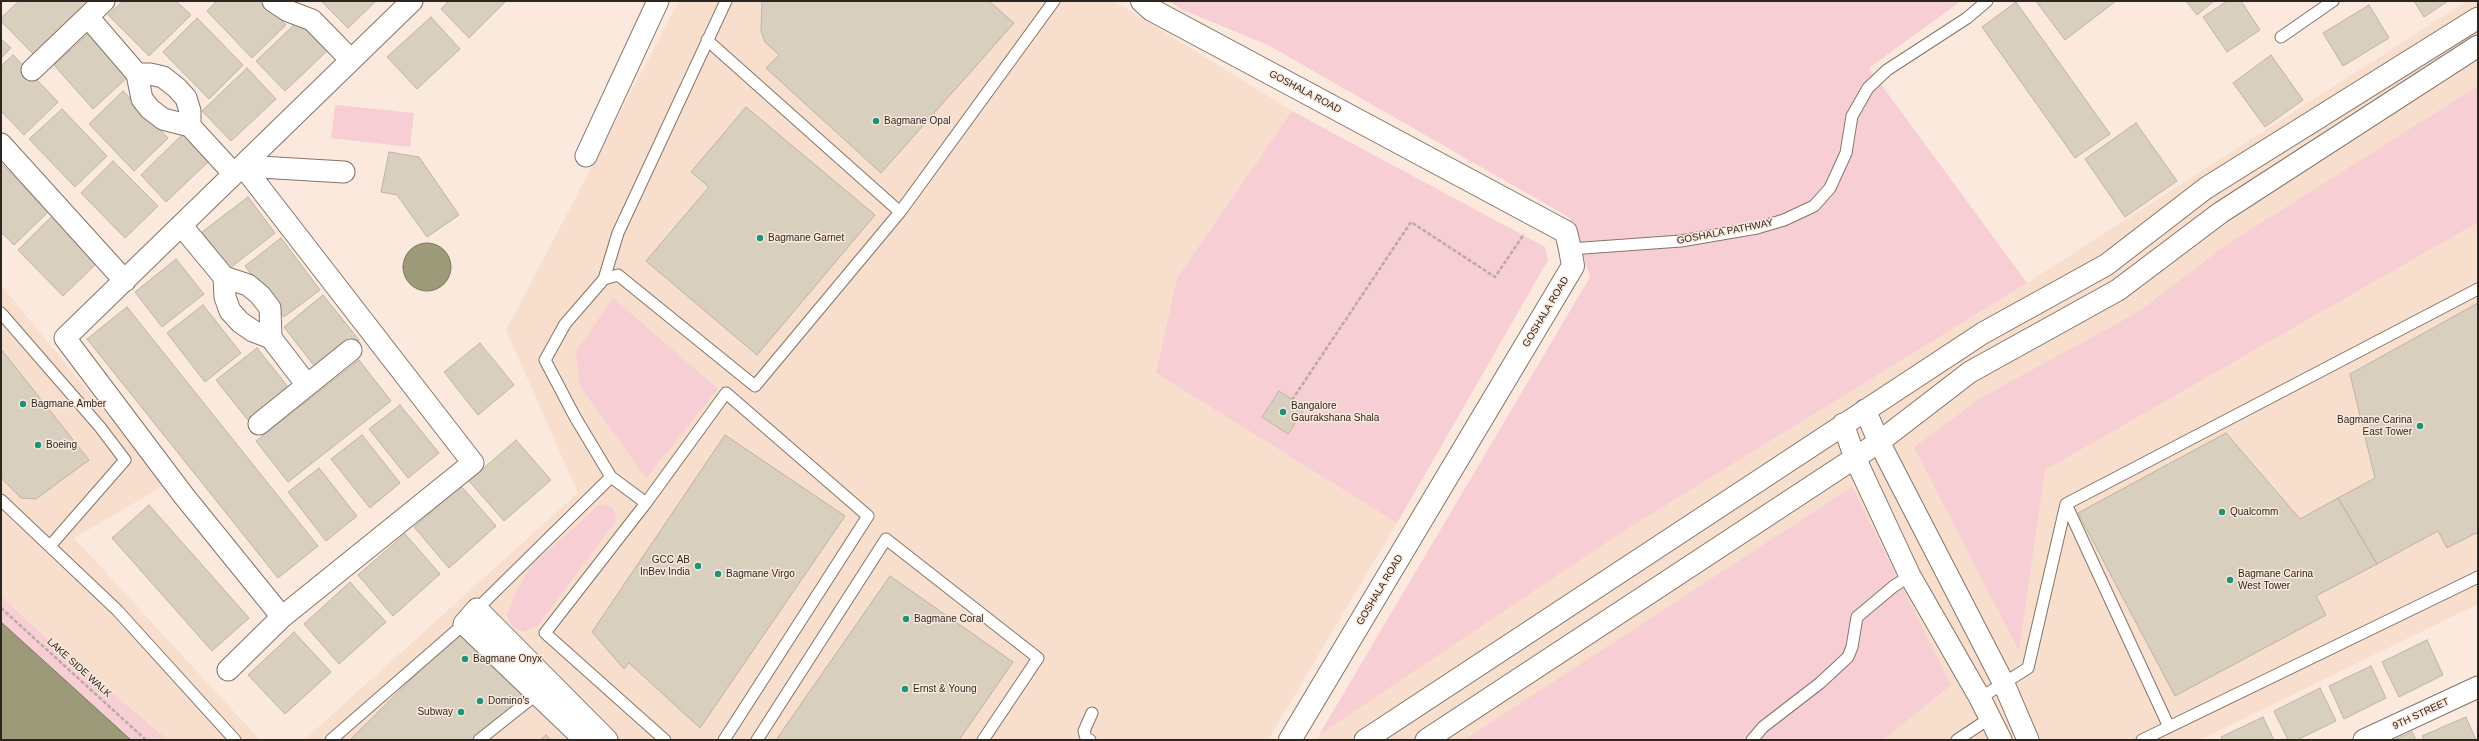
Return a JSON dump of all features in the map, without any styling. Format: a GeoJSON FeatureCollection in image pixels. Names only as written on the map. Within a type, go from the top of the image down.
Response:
{"type":"FeatureCollection","features":[{"type":"Feature","properties":{"kind":"street"},"geometry":{"type":"LineString","coordinates":[[32,70],[104,1]]}},
{"type":"Feature","properties":{"kind":"street"},"geometry":{"type":"LineString","coordinates":[[273,1],[288,11],[310,10],[351,60]]}},
{"type":"Feature","properties":{"kind":"street"},"geometry":{"type":"LineString","coordinates":[[282,617],[184,496],[66,338],[412,1]]}},
{"type":"Feature","properties":{"kind":"street"},"geometry":{"type":"LineString","coordinates":[[586,156],[658,1]]}},
{"type":"Feature","properties":{"kind":"street","name":"GOSHALA ROAD"},"geometry":{"type":"LineString","coordinates":[[1142,1],[1152,10],[1566,232],[1570,249],[1573,266],[1290,740]]}},
{"type":"Feature","properties":{"kind":"street"},"geometry":{"type":"LineString","coordinates":[[88,17],[137,74],[142,99],[150,109],[163,119],[190,126],[239,170],[473,463],[282,617],[228,670]]}},
{"type":"Feature","properties":{"kind":"street"},"geometry":{"type":"LineString","coordinates":[[1365,740],[1983,333],[2106,264],[2206,188],[2478,18]]}},
{"type":"Feature","properties":{"kind":"street"},"geometry":{"type":"LineString","coordinates":[[1426,740],[1879,442],[1970,372],[2118,290],[2220,213],[2478,46]]}},
{"type":"Feature","properties":{"kind":"street"},"geometry":{"type":"LineString","coordinates":[[137,74],[150,74],[163,77],[177,88],[186,98],[190,111],[190,126]]}},
{"type":"Feature","properties":{"kind":"street"},"geometry":{"type":"LineString","coordinates":[[1,144],[125,281]]}},
{"type":"Feature","properties":{"kind":"street"},"geometry":{"type":"LineString","coordinates":[[239,170],[344,172]]}},
{"type":"Feature","properties":{"kind":"street"},"geometry":{"type":"LineString","coordinates":[[181,225],[224,278],[248,285],[260,295],[270,308],[272,324],[271,338]]}},
{"type":"Feature","properties":{"kind":"street"},"geometry":{"type":"LineString","coordinates":[[224,278],[225,297],[230,311],[240,322],[253,331],[271,338],[307,385]]}},
{"type":"Feature","properties":{"kind":"street"},"geometry":{"type":"LineString","coordinates":[[259,424],[351,350]]}},
{"type":"Feature","properties":{"kind":"street"},"geometry":{"type":"LineString","coordinates":[[1865,410],[1879,442],[2004,684],[2028,740]]}},
{"type":"Feature","properties":{"kind":"street"},"geometry":{"type":"LineString","coordinates":[[1843,424],[1855,458],[1910,576],[1980,698],[2001,740]]}},
{"type":"Feature","properties":{"kind":"street"},"geometry":{"type":"LineString","coordinates":[[471,616],[537,694],[584,740]]}},
{"type":"Feature","properties":{"kind":"street"},"geometry":{"type":"LineString","coordinates":[[471,616],[607,740]]}},
{"type":"Feature","properties":{"kind":"street","name":"9TH STREET"},"geometry":{"type":"LineString","coordinates":[[2364,740],[2478,687]]}},
{"type":"Feature","properties":{"kind":"lane"},"geometry":{"type":"LineString","coordinates":[[646,502],[611,477],[575,417],[545,360],[565,324],[604,279],[618,233],[726,1]]}},
{"type":"Feature","properties":{"kind":"lane"},"geometry":{"type":"LineString","coordinates":[[604,279],[618,275],[755,386],[900,212],[1054,1]]}},
{"type":"Feature","properties":{"kind":"lane","name":"GOSHALA PATHWAY"},"geometry":{"type":"LineString","coordinates":[[1570,249],[1681,241],[1757,228],[1784,220],[1814,206],[1830,188],[1846,154],[1852,116],[1868,88],[1887,70],[1967,18],[1987,1]]}},
{"type":"Feature","properties":{"kind":"lane"},"geometry":{"type":"LineString","coordinates":[[2282,37],[2333,1]]}},
{"type":"Feature","properties":{"kind":"lane"},"geometry":{"type":"LineString","coordinates":[[707,40],[900,212]]}},
{"type":"Feature","properties":{"kind":"lane"},"geometry":{"type":"LineString","coordinates":[[1980,698],[2028,668],[2066,504],[2478,290]]}},
{"type":"Feature","properties":{"kind":"lane"},"geometry":{"type":"LineString","coordinates":[[1,312],[100,427],[125,460],[50,546]]}},
{"type":"Feature","properties":{"kind":"lane"},"geometry":{"type":"LineString","coordinates":[[665,740],[545,633],[646,502],[726,393],[868,516],[724,740]]}},
{"type":"Feature","properties":{"kind":"lane"},"geometry":{"type":"LineString","coordinates":[[331,740],[471,616],[611,477]]}},
{"type":"Feature","properties":{"kind":"lane"},"geometry":{"type":"LineString","coordinates":[[1,500],[117,610],[235,740]]}},
{"type":"Feature","properties":{"kind":"lane"},"geometry":{"type":"LineString","coordinates":[[2066,504],[2169,727]]}},
{"type":"Feature","properties":{"kind":"lane"},"geometry":{"type":"LineString","coordinates":[[757,740],[886,539],[1038,658],[983,740]]}},
{"type":"Feature","properties":{"kind":"lane"},"geometry":{"type":"LineString","coordinates":[[1752,740],[1763,727],[1820,683],[1848,657],[1852,647],[1857,617],[1894,586],[1910,576]]}},
{"type":"Feature","properties":{"kind":"lane"},"geometry":{"type":"LineString","coordinates":[[2142,740],[2478,577]]}},
{"type":"Feature","properties":{"kind":"lane"},"geometry":{"type":"LineString","coordinates":[[479,740],[537,694]]}},
{"type":"Feature","properties":{"kind":"lane"},"geometry":{"type":"LineString","coordinates":[[1090,740],[1084,731],[1092,713]]}},
{"type":"Feature","properties":{"kind":"lane"},"geometry":{"type":"LineString","coordinates":[[1957,740],[1990,718]]}},
{"type":"Feature","properties":{"kind":"path"},"geometry":{"type":"LineString","coordinates":[[1292,400],[1411,222],[1495,277],[1536,216]]}},
{"type":"Feature","properties":{"kind":"path","name":"LAKE SIDE WALK"},"geometry":{"type":"LineString","coordinates":[[1,608],[146,740]]}},
{"type":"Feature","properties":{"kind":"shaded area"},"geometry":{"type":"Polygon","coordinates":[[[679,1],[1114,1],[1292,111],[1177,278],[1156,373],[1397,523],[1268,740],[304,740],[578,493],[506,330],[679,1]]]}},
{"type":"Feature","properties":{"kind":"shaded area"},"geometry":{"type":"Polygon","coordinates":[[[1169,1],[1961,1],[1869,68],[2027,283],[1627,529],[1319,735],[1590,277],[1570,218],[1268,45],[1183,10],[1169,1]]]}},
{"type":"Feature","properties":{"kind":"shaded area"},"geometry":{"type":"Polygon","coordinates":[[[2467,1],[2478,1],[2478,604],[2200,740],[1316,740],[1319,735],[1627,529],[2027,283],[2467,1]]]}},
{"type":"Feature","properties":{"kind":"shaded area"},"geometry":{"type":"Polygon","coordinates":[[[2478,86],[2478,222],[2045,470],[2019,651],[1914,447],[1984,396],[2140,311],[2223,247],[2478,86]]]}},
{"type":"Feature","properties":{"kind":"shaded area"},"geometry":{"type":"Polygon","coordinates":[[[335,105],[414,113],[410,147],[331,138],[335,105]]]}},
{"type":"Feature","properties":{"kind":"shaded area"},"geometry":{"type":"Polygon","coordinates":[[[1292,111],[1545,247],[1548,260],[1397,523],[1156,373],[1177,278],[1292,111]]]}},
{"type":"Feature","properties":{"kind":"shaded area"},"geometry":{"type":"Polygon","coordinates":[[[422,243],[432,243],[441,247],[447,253],[450,258],[450,276],[441,287],[432,291],[422,291],[413,287],[407,281],[403,272],[403,262],[407,253],[413,247],[422,243]]]}},
{"type":"Feature","properties":{"kind":"shaded area"},"geometry":{"type":"Polygon","coordinates":[[[1,285],[165,485],[74,538],[260,740],[168,740],[33,626],[1,596],[1,285]]]}},
{"type":"Feature","properties":{"kind":"shaded area"},"geometry":{"type":"Polygon","coordinates":[[[613,298],[718,389],[646,478],[580,386],[576,352],[613,298]]]}},
{"type":"Feature","properties":{"kind":"shaded area"},"geometry":{"type":"Polygon","coordinates":[[[1852,487],[1951,685],[1883,740],[1464,740],[1852,487]]]}},
{"type":"Feature","properties":{"kind":"shaded area"},"geometry":{"type":"Polygon","coordinates":[[[603,504],[613,508],[616,521],[538,625],[524,632],[513,627],[507,616],[513,598],[531,566],[598,506],[603,504]]]}},
{"type":"Feature","properties":{"kind":"shaded area"},"geometry":{"type":"Polygon","coordinates":[[[1,596],[33,626],[168,740],[131,740],[1,622],[1,596]]]}},
{"type":"Feature","properties":{"kind":"shaded area"},"geometry":{"type":"Polygon","coordinates":[[[1,622],[131,740],[1,740],[1,622]]]}},
{"type":"Feature","properties":{"kind":"building"},"geometry":{"type":"Polygon","coordinates":[[[19,1],[98,1],[38,59],[1,21],[1,18],[19,1]]]}},
{"type":"Feature","properties":{"kind":"building"},"geometry":{"type":"Polygon","coordinates":[[[123,1],[176,1],[191,15],[149,56],[108,15],[123,1]]]}},
{"type":"Feature","properties":{"kind":"building"},"geometry":{"type":"Polygon","coordinates":[[[217,1],[263,1],[286,25],[252,58],[207,11],[217,1]]]}},
{"type":"Feature","properties":{"kind":"building"},"geometry":{"type":"Polygon","coordinates":[[[321,1],[376,1],[348,28],[321,1]]]}},
{"type":"Feature","properties":{"kind":"building"},"geometry":{"type":"Polygon","coordinates":[[[449,1],[506,1],[469,38],[441,9],[449,1]]]}},
{"type":"Feature","properties":{"kind":"building","name":"Bagmane Opal"},"geometry":{"type":"Polygon","coordinates":[[[762,1],[989,1],[1014,23],[881,173],[766,68],[779,55],[765,42],[761,31],[762,1]]]}},
{"type":"Feature","properties":{"kind":"building"},"geometry":{"type":"Polygon","coordinates":[[[2036,1],[2116,1],[2065,40],[2036,1]]]}},
{"type":"Feature","properties":{"kind":"building"},"geometry":{"type":"Polygon","coordinates":[[[2186,1],[2214,1],[2197,15],[2186,1]]]}},
{"type":"Feature","properties":{"kind":"building"},"geometry":{"type":"Polygon","coordinates":[[[2227,1],[2241,1],[2260,30],[2227,52],[2203,17],[2227,1]]]}},
{"type":"Feature","properties":{"kind":"building"},"geometry":{"type":"Polygon","coordinates":[[[2414,1],[2448,1],[2424,17],[2414,1]]]}},
{"type":"Feature","properties":{"kind":"building"},"geometry":{"type":"Polygon","coordinates":[[[2016,2],[2110,134],[2075,158],[1982,27],[2016,2]]]}},
{"type":"Feature","properties":{"kind":"building"},"geometry":{"type":"Polygon","coordinates":[[[2369,5],[2389,38],[2343,66],[2323,33],[2369,5]]]}},
{"type":"Feature","properties":{"kind":"building"},"geometry":{"type":"Polygon","coordinates":[[[431,17],[460,49],[417,89],[387,57],[431,17]]]}},
{"type":"Feature","properties":{"kind":"building"},"geometry":{"type":"Polygon","coordinates":[[[197,18],[243,65],[209,99],[163,52],[197,18]]]}},
{"type":"Feature","properties":{"kind":"building"},"geometry":{"type":"Polygon","coordinates":[[[298,21],[327,51],[285,91],[256,61],[298,21]]]}},
{"type":"Feature","properties":{"kind":"building"},"geometry":{"type":"Polygon","coordinates":[[[90,32],[129,76],[93,109],[54,65],[90,32]]]}},
{"type":"Feature","properties":{"kind":"building"},"geometry":{"type":"Polygon","coordinates":[[[1,39],[11,48],[1,58],[1,39]]]}},
{"type":"Feature","properties":{"kind":"building"},"geometry":{"type":"Polygon","coordinates":[[[13,55],[58,102],[24,135],[1,111],[1,66],[13,55]]]}},
{"type":"Feature","properties":{"kind":"building"},"geometry":{"type":"Polygon","coordinates":[[[2271,55],[2303,100],[2265,127],[2233,83],[2271,55]]]}},
{"type":"Feature","properties":{"kind":"building"},"geometry":{"type":"Polygon","coordinates":[[[247,68],[276,99],[231,141],[202,111],[247,68]]]}},
{"type":"Feature","properties":{"kind":"building"},"geometry":{"type":"Polygon","coordinates":[[[123,91],[168,138],[134,171],[89,124],[123,91]]]}},
{"type":"Feature","properties":{"kind":"building","name":"Bagmane Garnet"},"geometry":{"type":"Polygon","coordinates":[[[746,107],[875,215],[757,355],[646,261],[709,187],[691,172],[746,107]]]}},
{"type":"Feature","properties":{"kind":"building"},"geometry":{"type":"Polygon","coordinates":[[[62,109],[107,156],[75,187],[29,139],[62,109]]]}},
{"type":"Feature","properties":{"kind":"building"},"geometry":{"type":"Polygon","coordinates":[[[2136,123],[2177,181],[2125,217],[2085,159],[2136,123]]]}},
{"type":"Feature","properties":{"kind":"building"},"geometry":{"type":"Polygon","coordinates":[[[184,133],[210,160],[166,202],[141,175],[184,133]]]}},
{"type":"Feature","properties":{"kind":"building"},"geometry":{"type":"Polygon","coordinates":[[[389,152],[419,157],[459,215],[427,237],[397,195],[381,192],[389,152]]]}},
{"type":"Feature","properties":{"kind":"building"},"geometry":{"type":"Polygon","coordinates":[[[113,161],[158,206],[125,238],[81,193],[113,161]]]}},
{"type":"Feature","properties":{"kind":"building"},"geometry":{"type":"Polygon","coordinates":[[[1,163],[48,212],[14,245],[1,232],[1,163]]]}},
{"type":"Feature","properties":{"kind":"building"},"geometry":{"type":"Polygon","coordinates":[[[248,197],[275,233],[230,268],[202,232],[248,197]]]}},
{"type":"Feature","properties":{"kind":"building"},"geometry":{"type":"Polygon","coordinates":[[[53,215],[98,262],[63,296],[18,250],[53,215]]]}},
{"type":"Feature","properties":{"kind":"building"},"geometry":{"type":"Polygon","coordinates":[[[281,238],[320,290],[284,317],[245,266],[281,238]]]}},
{"type":"Feature","properties":{"kind":"building"},"geometry":{"type":"Polygon","coordinates":[[[176,259],[204,294],[162,327],[135,292],[176,259]]]}},
{"type":"Feature","properties":{"kind":"building"},"geometry":{"type":"Polygon","coordinates":[[[323,295],[359,340],[319,372],[284,327],[323,295]]]}},
{"type":"Feature","properties":{"kind":"building","name":"Bagmane Carina East Tower"},"geometry":{"type":"Polygon","coordinates":[[[2478,303],[2478,532],[2447,548],[2438,531],[2377,564],[2338,498],[2375,478],[2350,374],[2478,303]]]}},
{"type":"Feature","properties":{"kind":"building"},"geometry":{"type":"Polygon","coordinates":[[[203,305],[241,353],[205,382],[167,333],[203,305]]]}},
{"type":"Feature","properties":{"kind":"building"},"geometry":{"type":"Polygon","coordinates":[[[127,307],[318,546],[278,578],[87,339],[127,307]]]}},
{"type":"Feature","properties":{"kind":"building"},"geometry":{"type":"Polygon","coordinates":[[[480,343],[514,385],[478,415],[444,372],[480,343]]]}},
{"type":"Feature","properties":{"kind":"building"},"geometry":{"type":"Polygon","coordinates":[[[257,348],[292,392],[251,424],[216,380],[257,348]]]}},
{"type":"Feature","properties":{"kind":"building","name":"Bagmane Amber"},"geometry":{"type":"Polygon","coordinates":[[[1,349],[89,460],[36,499],[21,498],[1,478],[1,349]]]}},
{"type":"Feature","properties":{"kind":"building"},"geometry":{"type":"Polygon","coordinates":[[[359,360],[391,401],[288,482],[256,441],[359,360]]]}},
{"type":"Feature","properties":{"kind":"building","name":"Bangalore Gaurakshana Shala"},"geometry":{"type":"Polygon","coordinates":[[[1279,391],[1305,408],[1288,434],[1262,417],[1279,391]]]}},
{"type":"Feature","properties":{"kind":"building"},"geometry":{"type":"Polygon","coordinates":[[[400,405],[439,453],[408,478],[369,429],[400,405]]]}},
{"type":"Feature","properties":{"kind":"building","name":"Bagmane Carina West Tower"},"geometry":{"type":"Polygon","coordinates":[[[2226,433],[2300,519],[2338,498],[2377,564],[2316,596],[2326,615],[2175,696],[2078,513],[2226,433]]]}},
{"type":"Feature","properties":{"kind":"building"},"geometry":{"type":"Polygon","coordinates":[[[362,435],[400,483],[370,508],[331,459],[362,435]]]}},
{"type":"Feature","properties":{"kind":"building","name":"Bagmane Virgo"},"geometry":{"type":"Polygon","coordinates":[[[725,435],[845,516],[700,728],[629,663],[624,669],[592,632],[725,435]]]}},
{"type":"Feature","properties":{"kind":"building"},"geometry":{"type":"Polygon","coordinates":[[[516,440],[551,480],[504,521],[469,481],[516,440]]]}},
{"type":"Feature","properties":{"kind":"building"},"geometry":{"type":"Polygon","coordinates":[[[319,468],[357,516],[326,541],[288,492],[319,468]]]}},
{"type":"Feature","properties":{"kind":"building"},"geometry":{"type":"Polygon","coordinates":[[[461,486],[496,526],[449,568],[414,527],[461,486]]]}},
{"type":"Feature","properties":{"kind":"building"},"geometry":{"type":"Polygon","coordinates":[[[149,505],[249,618],[212,651],[112,538],[149,505]]]}},
{"type":"Feature","properties":{"kind":"building"},"geometry":{"type":"Polygon","coordinates":[[[405,534],[440,574],[393,616],[358,575],[405,534]]]}},
{"type":"Feature","properties":{"kind":"building","name":"Bagmane Coral"},"geometry":{"type":"Polygon","coordinates":[[[890,576],[1013,662],[959,740],[776,740],[890,576]]]}},
{"type":"Feature","properties":{"kind":"building"},"geometry":{"type":"Polygon","coordinates":[[[350,582],[386,622],[339,664],[304,624],[350,582]]]}},
{"type":"Feature","properties":{"kind":"building","name":"Bagmane Onyx"},"geometry":{"type":"Polygon","coordinates":[[[464,627],[532,691],[473,740],[350,740],[464,627]]]}},
{"type":"Feature","properties":{"kind":"building"},"geometry":{"type":"Polygon","coordinates":[[[294,632],[331,672],[285,714],[248,675],[294,632]]]}},
{"type":"Feature","properties":{"kind":"building"},"geometry":{"type":"Polygon","coordinates":[[[2427,640],[2443,675],[2399,697],[2382,662],[2427,640]]]}},
{"type":"Feature","properties":{"kind":"building"},"geometry":{"type":"Polygon","coordinates":[[[2371,666],[2386,698],[2344,719],[2329,686],[2371,666]]]}},
{"type":"Feature","properties":{"kind":"building"},"geometry":{"type":"Polygon","coordinates":[[[2320,688],[2336,721],[2297,740],[2288,740],[2274,711],[2320,688]]]}},
{"type":"Feature","properties":{"kind":"building"},"geometry":{"type":"Polygon","coordinates":[[[2263,717],[2274,740],[2222,740],[2221,737],[2263,717]]]}},
{"type":"Feature","properties":{"kind":"building"},"geometry":{"type":"Polygon","coordinates":[[[2466,717],[2476,740],[2424,740],[2422,736],[2466,717]]]}},
{"type":"Feature","properties":{"kind":"building"},"geometry":{"type":"Polygon","coordinates":[[[2412,732],[2416,740],[2394,740],[2412,732]]]}},
{"type":"Feature","properties":{"kind":"building"},"geometry":{"type":"Polygon","coordinates":[[[546,735],[551,740],[540,740],[546,735]]]}},
{"type":"Feature","properties":{"kind":"place","name":"Bagmane Opal"},"geometry":{"type":"Point","coordinates":[876,121]}},
{"type":"Feature","properties":{"kind":"place","name":"Bagmane Garnet"},"geometry":{"type":"Point","coordinates":[760,238]}},
{"type":"Feature","properties":{"kind":"place","name":"Bagmane Amber"},"geometry":{"type":"Point","coordinates":[23,404]}},
{"type":"Feature","properties":{"kind":"place","name":"Bangalore Gaurakshana Shala"},"geometry":{"type":"Point","coordinates":[1283,412]}},
{"type":"Feature","properties":{"kind":"place","name":"Bagmane Carina East Tower"},"geometry":{"type":"Point","coordinates":[2420,426]}},
{"type":"Feature","properties":{"kind":"place","name":"Boeing"},"geometry":{"type":"Point","coordinates":[38,445]}},
{"type":"Feature","properties":{"kind":"place","name":"Qualcomm"},"geometry":{"type":"Point","coordinates":[2222,512]}},
{"type":"Feature","properties":{"kind":"place","name":"GCC AB InBev India"},"geometry":{"type":"Point","coordinates":[698,566]}},
{"type":"Feature","properties":{"kind":"place","name":"Bagmane Virgo"},"geometry":{"type":"Point","coordinates":[718,574]}},
{"type":"Feature","properties":{"kind":"place","name":"Bagmane Carina West Tower"},"geometry":{"type":"Point","coordinates":[2230,580]}},
{"type":"Feature","properties":{"kind":"place","name":"Bagmane Coral"},"geometry":{"type":"Point","coordinates":[906,619]}},
{"type":"Feature","properties":{"kind":"place","name":"Bagmane Onyx"},"geometry":{"type":"Point","coordinates":[465,659]}},
{"type":"Feature","properties":{"kind":"place","name":"Ernst & Young"},"geometry":{"type":"Point","coordinates":[905,689]}},
{"type":"Feature","properties":{"kind":"place","name":"Domino's"},"geometry":{"type":"Point","coordinates":[480,701]}},
{"type":"Feature","properties":{"kind":"place","name":"Subway"},"geometry":{"type":"Point","coordinates":[461,712]}}]}
